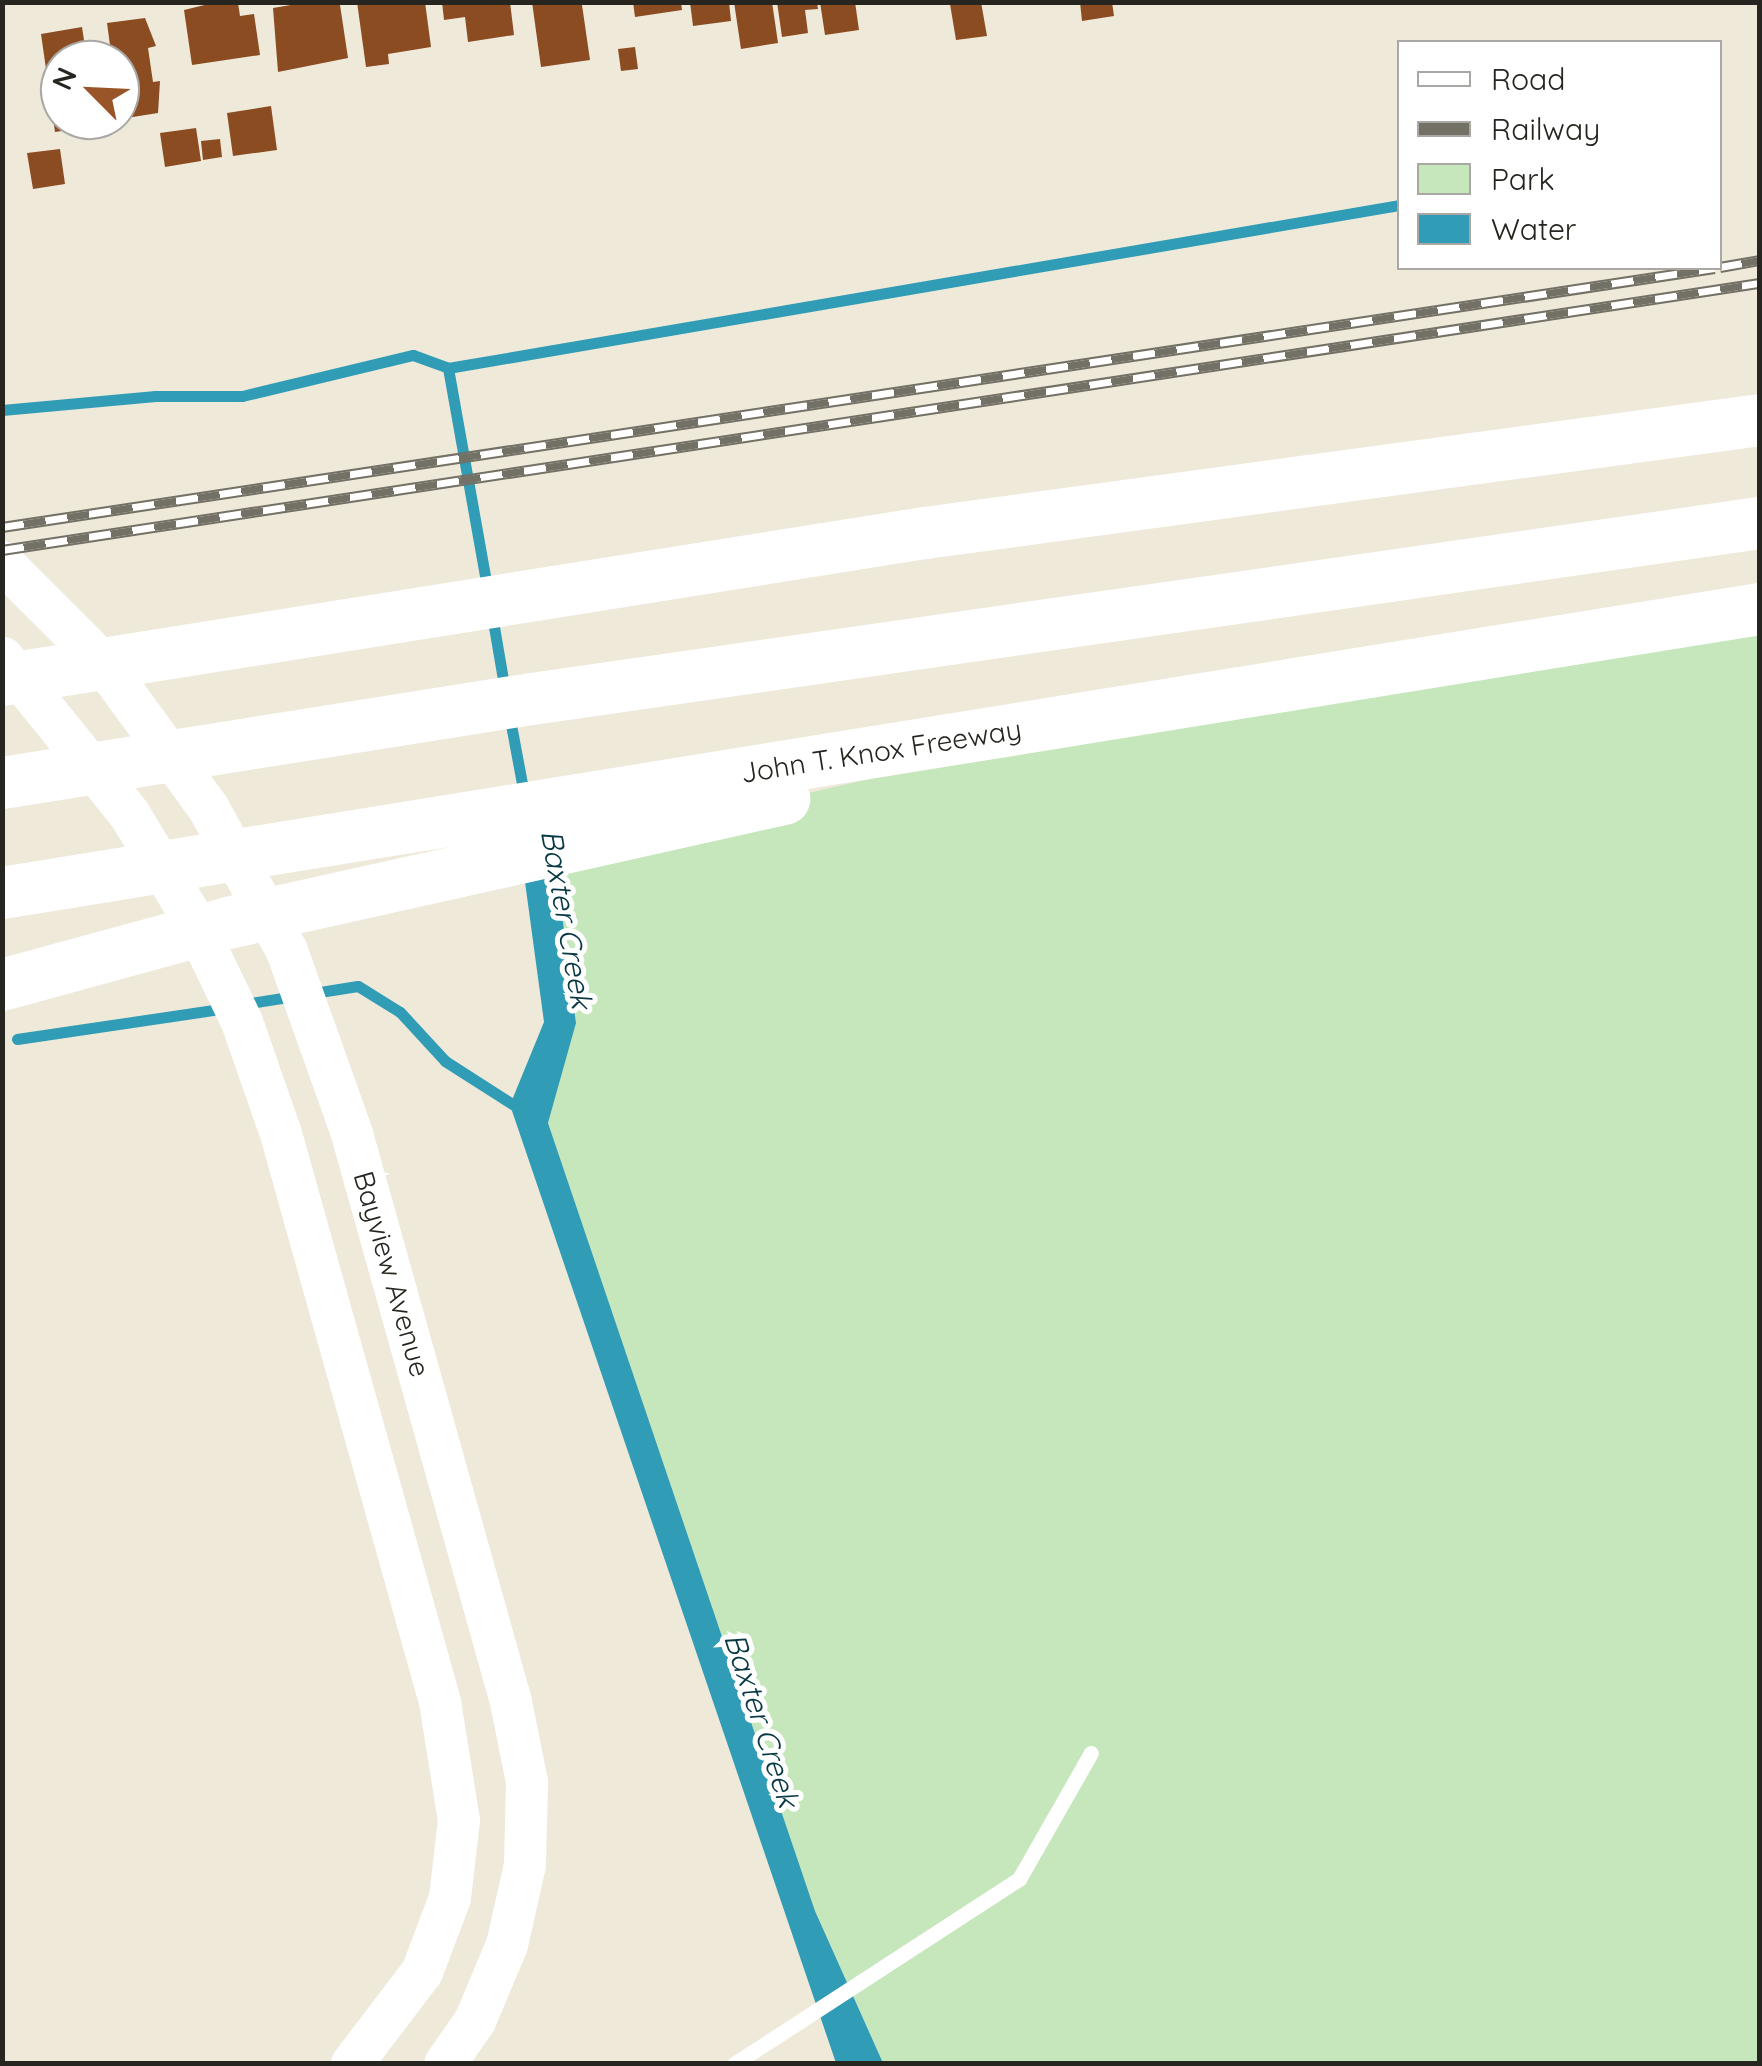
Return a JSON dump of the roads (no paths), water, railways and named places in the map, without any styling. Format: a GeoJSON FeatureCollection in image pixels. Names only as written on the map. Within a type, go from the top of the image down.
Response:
{"type":"FeatureCollection","features":[{"type":"Feature","properties":{"kind":"highway"},"geometry":{"type":"LineString","coordinates":[[8,671],[102,662],[926,533],[1158,506],[1760,420]]}},
{"type":"Feature","properties":{"kind":"highway"},"geometry":{"type":"LineString","coordinates":[[2,784],[508,703],[1760,522]]}},
{"type":"Feature","properties":{"kind":"highway","name":"John T. Knox Freeway"},"geometry":{"type":"LineString","coordinates":[[2,893],[529,832],[1256,690],[1760,609]]}},
{"type":"Feature","properties":{"kind":"highway"},"geometry":{"type":"LineString","coordinates":[[2,985],[529,832]]}},
{"type":"Feature","properties":{"kind":"street","name":"Bayview Avenue"},"geometry":{"type":"LineString","coordinates":[[2,562],[102,662],[208,809],[303,987],[347,1114],[520,1742],[528,1824],[508,1945],[474,2021],[445,2064]]}},
{"type":"Feature","properties":{"kind":"street"},"geometry":{"type":"LineString","coordinates":[[8,671],[152,848],[242,1022],[281,1134],[450,1742],[458,1860],[422,1972],[352,2064]]}},
{"type":"Feature","properties":{"kind":"lane"},"geometry":{"type":"LineString","coordinates":[[734,2064],[1019,1879],[1091,1753]]}},
{"type":"Feature","properties":{"kind":"water"},"geometry":{"type":"Polygon","coordinates":[[[557,876],[576,1023],[548,1123],[815,1911],[883,2063],[836,2063],[510,1105],[544,1022],[525,882],[557,876]]]}},
{"type":"Feature","properties":{"kind":"waterway"},"geometry":{"type":"LineString","coordinates":[[448,368],[1397,206]]}},
{"type":"Feature","properties":{"kind":"waterway","name":"Baxter Creek"},"geometry":{"type":"LineString","coordinates":[[2,410],[155,396],[242,396],[413,355],[448,368],[487,587]]}},
{"type":"Feature","properties":{"kind":"waterway","name":"Baxter Creek"},"geometry":{"type":"LineString","coordinates":[[492,615],[505,691]]}},
{"type":"Feature","properties":{"kind":"waterway","name":"Baxter Creek"},"geometry":{"type":"LineString","coordinates":[[509,714],[524,794]]}},
{"type":"Feature","properties":{"kind":"waterway"},"geometry":{"type":"LineString","coordinates":[[244,1004],[358,986],[400,1012],[445,1061],[520,1109]]}},
{"type":"Feature","properties":{"kind":"waterway"},"geometry":{"type":"LineString","coordinates":[[17,1039],[226,1008]]}},
{"type":"Feature","properties":{"kind":"railway"},"geometry":{"type":"LineString","coordinates":[[1722,267],[1760,260]]}},
{"type":"Feature","properties":{"kind":"railway"},"geometry":{"type":"LineString","coordinates":[[2,527],[1702,270]]}},
{"type":"Feature","properties":{"kind":"railway"},"geometry":{"type":"LineString","coordinates":[[2,550],[1760,283]]}}]}
